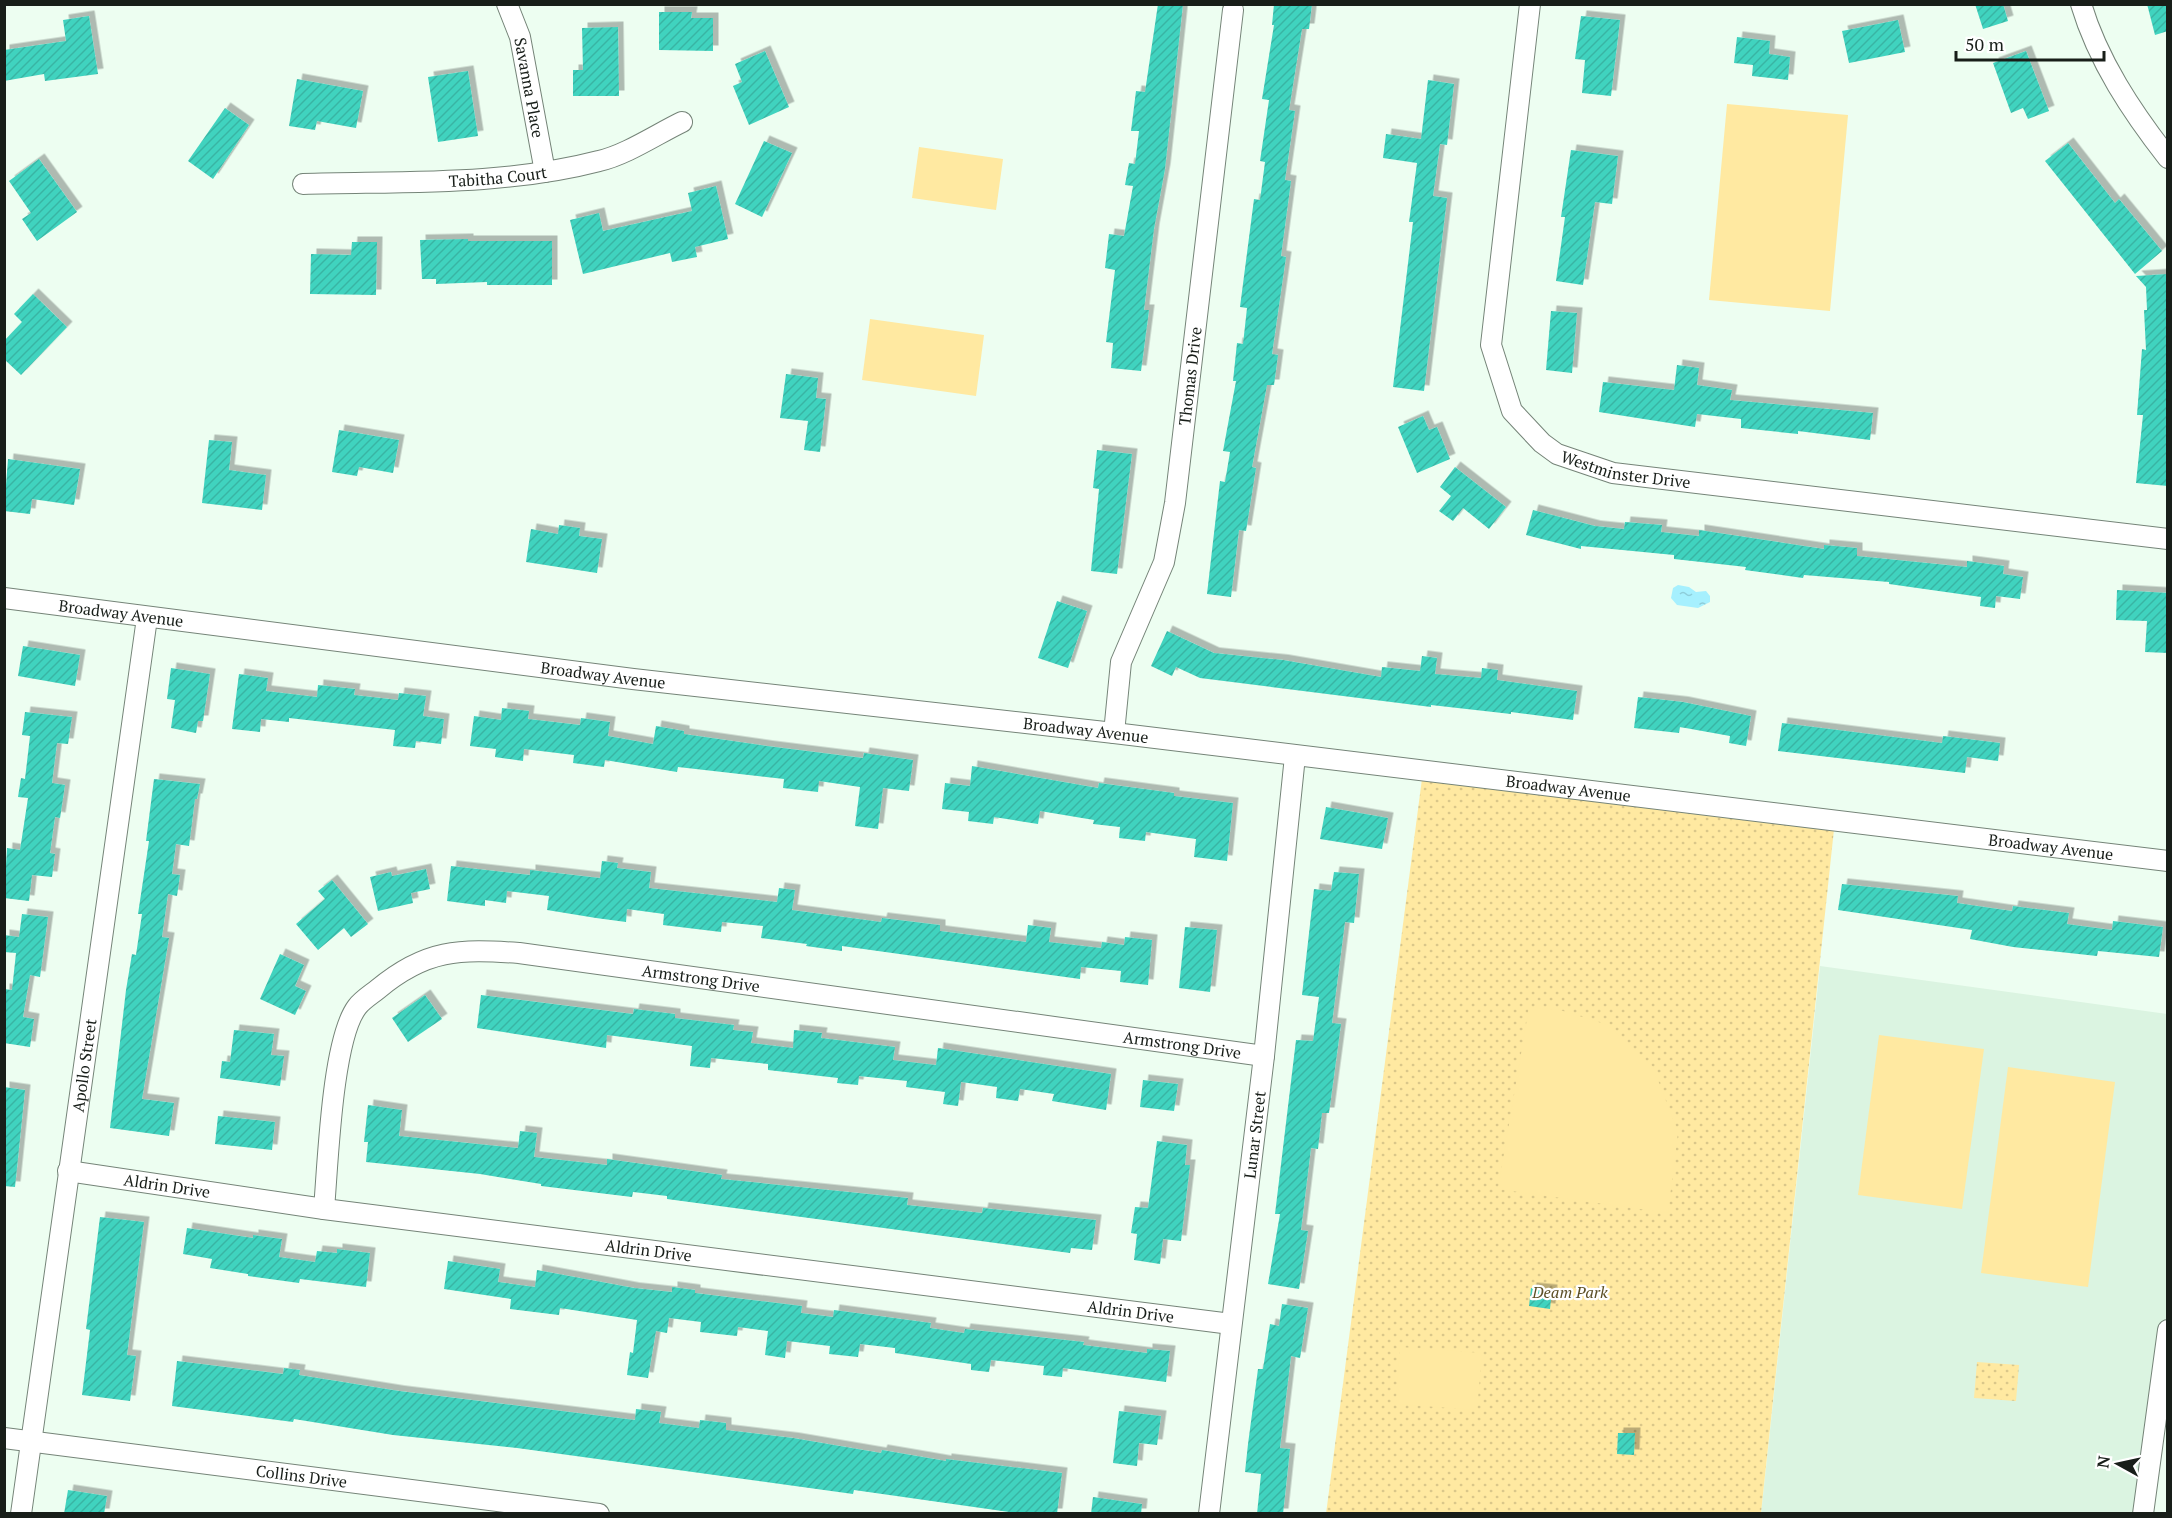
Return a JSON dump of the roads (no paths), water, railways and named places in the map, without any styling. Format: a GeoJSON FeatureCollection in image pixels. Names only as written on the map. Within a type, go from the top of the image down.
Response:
{"type":"FeatureCollection","features":[{"type":"Feature","properties":{"kind":"street","name":"Savanna Place"},"geometry":{"type":"LineString","coordinates":[[507,4],[520,37],[545,172]]}},
{"type":"Feature","properties":{"kind":"street","name":"Westminster Drive"},"geometry":{"type":"LineString","coordinates":[[1530,4],[1491,345],[1512,411],[1542,443],[1557,454],[1613,473],[2168,539]]}},
{"type":"Feature","properties":{"kind":"street"},"geometry":{"type":"LineString","coordinates":[[2081,4],[2088,30],[2134,115],[2168,158]]}},
{"type":"Feature","properties":{"kind":"street","name":"Thomas Drive"},"geometry":{"type":"LineString","coordinates":[[1114,733],[1121,662],[1164,562],[1175,503],[1233,10]]}},
{"type":"Feature","properties":{"kind":"street","name":"Tabitha Court"},"geometry":{"type":"LineString","coordinates":[[303,184],[501,178],[545,172],[602,161],[682,122]]}},
{"type":"Feature","properties":{"kind":"street","name":"Broadway Avenue"},"geometry":{"type":"LineString","coordinates":[[4,598],[633,679],[1114,733],[2168,861]]}},
{"type":"Feature","properties":{"kind":"street","name":"Apollo Street"},"geometry":{"type":"LineString","coordinates":[[21,1514],[29,1441],[147,618]]}},
{"type":"Feature","properties":{"kind":"street","name":"Lunar Street"},"geometry":{"type":"LineString","coordinates":[[1209,1514],[1264,1056],[1295,756]]}},
{"type":"Feature","properties":{"kind":"street","name":"Armstrong Drive"},"geometry":{"type":"LineString","coordinates":[[324,1209],[340,1047],[357,1007],[398,972],[437,954],[477,950],[519,953],[1264,1056]]}},
{"type":"Feature","properties":{"kind":"street","name":"Aldrin Drive"},"geometry":{"type":"LineString","coordinates":[[68,1171],[324,1209],[1231,1324]]}},
{"type":"Feature","properties":{"kind":"street"},"geometry":{"type":"LineString","coordinates":[[2143,1514],[2168,1330]]}},
{"type":"Feature","properties":{"kind":"street","name":"Collins Drive"},"geometry":{"type":"LineString","coordinates":[[4,1438],[599,1514]]}},
{"type":"Feature","properties":{"kind":"water"},"geometry":{"type":"Polygon","coordinates":[[[1678,585],[1689,587],[1696,592],[1706,591],[1710,596],[1710,602],[1698,608],[1677,605],[1671,598],[1673,588],[1678,585]]]}},
{"type":"Feature","properties":{"kind":"park label","name":"Deam Park"},"geometry":{"type":"Point","coordinates":[1570,1292]}}]}
